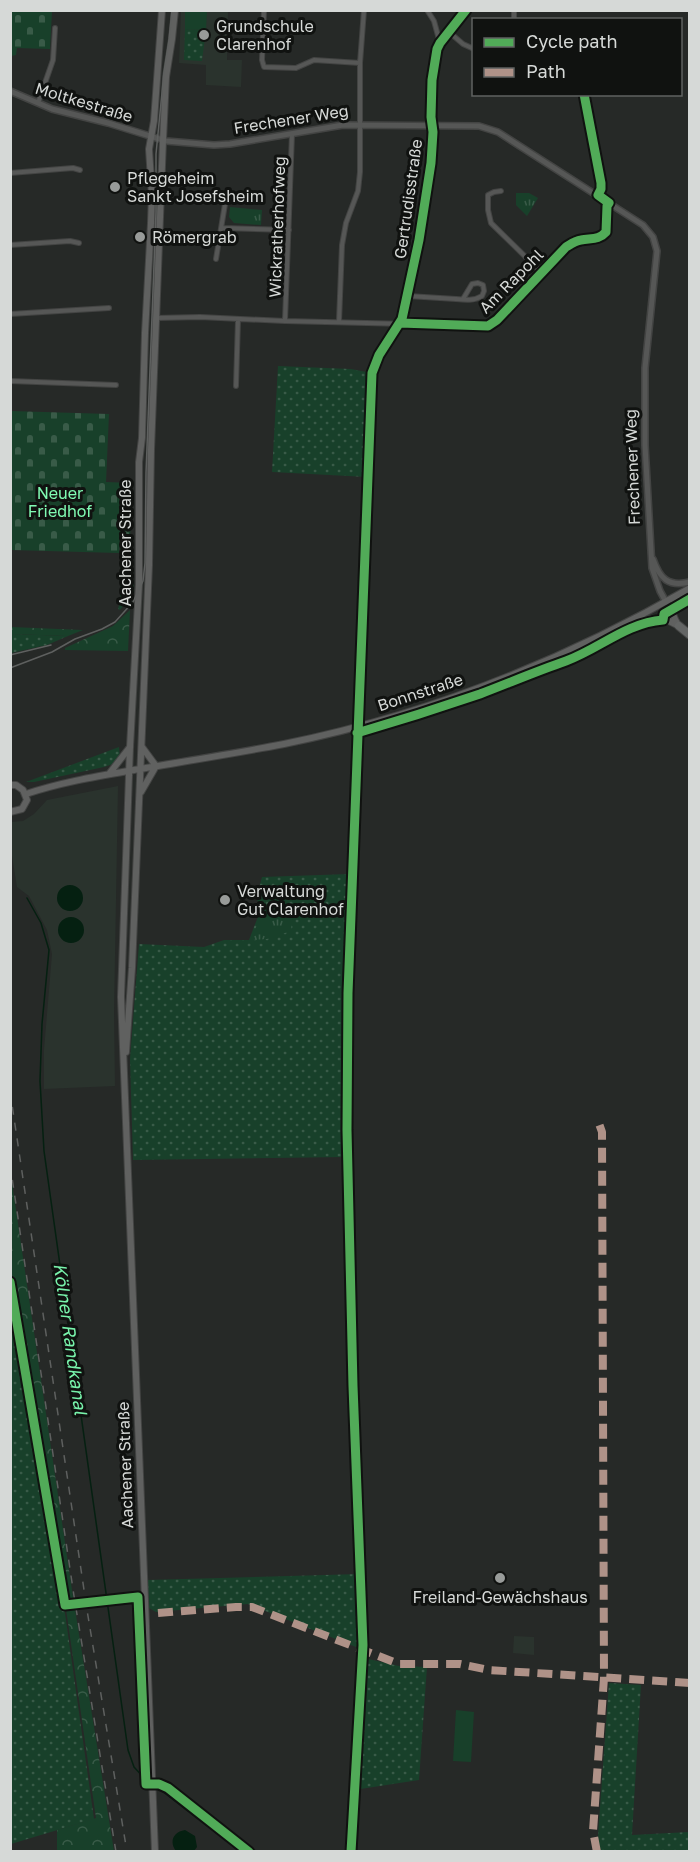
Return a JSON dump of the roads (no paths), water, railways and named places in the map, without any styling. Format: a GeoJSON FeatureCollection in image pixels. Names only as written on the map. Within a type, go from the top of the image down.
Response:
{"type":"FeatureCollection","features":[{"type":"Feature","properties":{"kind":"highway"},"geometry":{"type":"LineString","coordinates":[[679,626],[690,635]]}},
{"type":"Feature","properties":{"kind":"main road","name":"Aachener Straße"},"geometry":{"type":"LineString","coordinates":[[155,1851],[121,997],[130,747],[139,584],[139,456],[142,438],[152,195],[149,162],[162,10]]}},
{"type":"Feature","properties":{"kind":"main road","name":"Aachener Straße"},"geometry":{"type":"LineString","coordinates":[[124,1077],[132,968],[142,747],[162,140],[166,77],[174,10]]}},
{"type":"Feature","properties":{"kind":"main road"},"geometry":{"type":"LineString","coordinates":[[146,306],[151,316],[156,318]]}},
{"type":"Feature","properties":{"kind":"main road"},"geometry":{"type":"LineString","coordinates":[[145,324],[156,318]]}},
{"type":"Feature","properties":{"kind":"main road"},"geometry":{"type":"LineString","coordinates":[[139,456],[143,472],[148,473],[151,469]]}},
{"type":"Feature","properties":{"kind":"main road","name":"Bonnstraße"},"geometry":{"type":"LineString","coordinates":[[26,794],[109,774],[286,743],[366,725],[421,708],[499,681],[555,658],[631,621],[690,588]]}},
{"type":"Feature","properties":{"kind":"main road"},"geometry":{"type":"LineString","coordinates":[[679,594],[672,611],[679,626]]}},
{"type":"Feature","properties":{"kind":"main road"},"geometry":{"type":"LineString","coordinates":[[631,621],[663,618],[679,626]]}},
{"type":"Feature","properties":{"kind":"main road"},"geometry":{"type":"LineString","coordinates":[[109,774],[130,747]]}},
{"type":"Feature","properties":{"kind":"main road"},"geometry":{"type":"LineString","coordinates":[[140,792],[156,766],[142,747]]}},
{"type":"Feature","properties":{"kind":"main road"},"geometry":{"type":"LineString","coordinates":[[10,785],[20,787],[26,794],[27,800],[18,812],[10,812]]}},
{"type":"Feature","properties":{"kind":"street"},"geometry":{"type":"LineString","coordinates":[[264,10],[262,60],[264,67],[296,68],[314,60],[360,63]]}},
{"type":"Feature","properties":{"kind":"street"},"geometry":{"type":"LineString","coordinates":[[339,322],[342,245],[346,223],[358,190],[360,172],[360,63],[364,10]]}},
{"type":"Feature","properties":{"kind":"street"},"geometry":{"type":"LineString","coordinates":[[427,10],[434,21],[440,43]]}},
{"type":"Feature","properties":{"kind":"street"},"geometry":{"type":"LineString","coordinates":[[440,43],[466,10]]}},
{"type":"Feature","properties":{"kind":"street"},"geometry":{"type":"LineString","coordinates":[[38,103],[53,60],[55,28]]}},
{"type":"Feature","properties":{"kind":"street"},"geometry":{"type":"LineString","coordinates":[[449,32],[463,44],[472,48]]}},
{"type":"Feature","properties":{"kind":"street","name":"Gertrudisstraße"},"geometry":{"type":"LineString","coordinates":[[400,323],[408,296],[424,215],[433,146],[432,80],[440,43]]}},
{"type":"Feature","properties":{"kind":"street","name":"Moltkestraße"},"geometry":{"type":"LineString","coordinates":[[10,91],[38,103],[151,136]]}},
{"type":"Feature","properties":{"kind":"street"},"geometry":{"type":"LineString","coordinates":[[585,96],[602,183],[598,195]]}},
{"type":"Feature","properties":{"kind":"street","name":"Frechener Weg"},"geometry":{"type":"LineString","coordinates":[[151,136],[162,140],[214,145],[343,125],[479,126],[498,132],[643,225],[653,237],[657,251],[645,368],[645,445],[650,551],[654,575],[666,602]]}},
{"type":"Feature","properties":{"kind":"street","name":"Wickratherhofweg"},"geometry":{"type":"LineString","coordinates":[[285,321],[292,134]]}},
{"type":"Feature","properties":{"kind":"street"},"geometry":{"type":"LineString","coordinates":[[10,173],[73,168],[80,170]]}},
{"type":"Feature","properties":{"kind":"street"},"geometry":{"type":"LineString","coordinates":[[501,191],[488,195],[491,223],[541,272]]}},
{"type":"Feature","properties":{"kind":"street"},"geometry":{"type":"LineString","coordinates":[[216,259],[223,228],[226,198]]}},
{"type":"Feature","properties":{"kind":"street","name":"Am Rapohl"},"geometry":{"type":"LineString","coordinates":[[156,318],[200,317],[238,320],[488,326],[497,320],[541,272],[574,242],[604,235],[609,203]]}},
{"type":"Feature","properties":{"kind":"street"},"geometry":{"type":"LineString","coordinates":[[223,228],[289,230]]}},
{"type":"Feature","properties":{"kind":"street"},"geometry":{"type":"LineString","coordinates":[[10,245],[70,241],[79,243]]}},
{"type":"Feature","properties":{"kind":"street"},"geometry":{"type":"LineString","coordinates":[[408,296],[463,300],[478,298],[484,291],[483,285],[472,284],[463,300]]}},
{"type":"Feature","properties":{"kind":"street"},"geometry":{"type":"LineString","coordinates":[[10,315],[109,308]]}},
{"type":"Feature","properties":{"kind":"street"},"geometry":{"type":"LineString","coordinates":[[236,386],[238,320]]}},
{"type":"Feature","properties":{"kind":"street"},"geometry":{"type":"LineString","coordinates":[[10,381],[116,385]]}},
{"type":"Feature","properties":{"kind":"street","name":"Frechener Weg"},"geometry":{"type":"LineString","coordinates":[[650,551],[662,577],[674,584],[690,582]]}},
{"type":"Feature","properties":{"kind":"waterway","name":"Kölner Randkanal"},"geometry":{"type":"LineString","coordinates":[[27,898],[41,923],[49,950],[42,1024],[40,1081],[44,1151],[128,1750],[134,1767],[144,1778]]}},
{"type":"Feature","properties":{"kind":"waterway","name":"Kölner Randkanal"},"geometry":{"type":"LineString","coordinates":[[162,1791],[241,1852]]}},
{"type":"Feature","properties":{"kind":"tram line"},"geometry":{"type":"LineString","coordinates":[[10,668],[52,652],[75,639],[115,622],[133,602],[143,581],[156,154],[172,10]]}},
{"type":"Feature","properties":{"kind":"tram line"},"geometry":{"type":"LineString","coordinates":[[10,655],[51,645]]}},
{"type":"Feature","properties":{"kind":"railway"},"geometry":{"type":"LineString","coordinates":[[10,1091],[87,1610],[127,1852]]}},
{"type":"Feature","properties":{"kind":"railway"},"geometry":{"type":"LineString","coordinates":[[10,1164],[74,1596],[116,1852]]}},
{"type":"Feature","properties":{"kind":"place","name":"Grundschule Clarenhof"},"geometry":{"type":"Point","coordinates":[204,35]}},
{"type":"Feature","properties":{"kind":"place","name":"Pflegeheim Sankt Josefsheim"},"geometry":{"type":"Point","coordinates":[115,187]}},
{"type":"Feature","properties":{"kind":"place","name":"Römergrab"},"geometry":{"type":"Point","coordinates":[140,237]}},
{"type":"Feature","properties":{"kind":"place","name":"Verwaltung Gut Clarenhof"},"geometry":{"type":"Point","coordinates":[225,900]}},
{"type":"Feature","properties":{"kind":"place","name":"Freiland-Gewächshaus"},"geometry":{"type":"Point","coordinates":[500,1578]}},
{"type":"Feature","properties":{"kind":"park label","name":"Neuer Friedhof"},"geometry":{"type":"Point","coordinates":[60,502]}}]}
